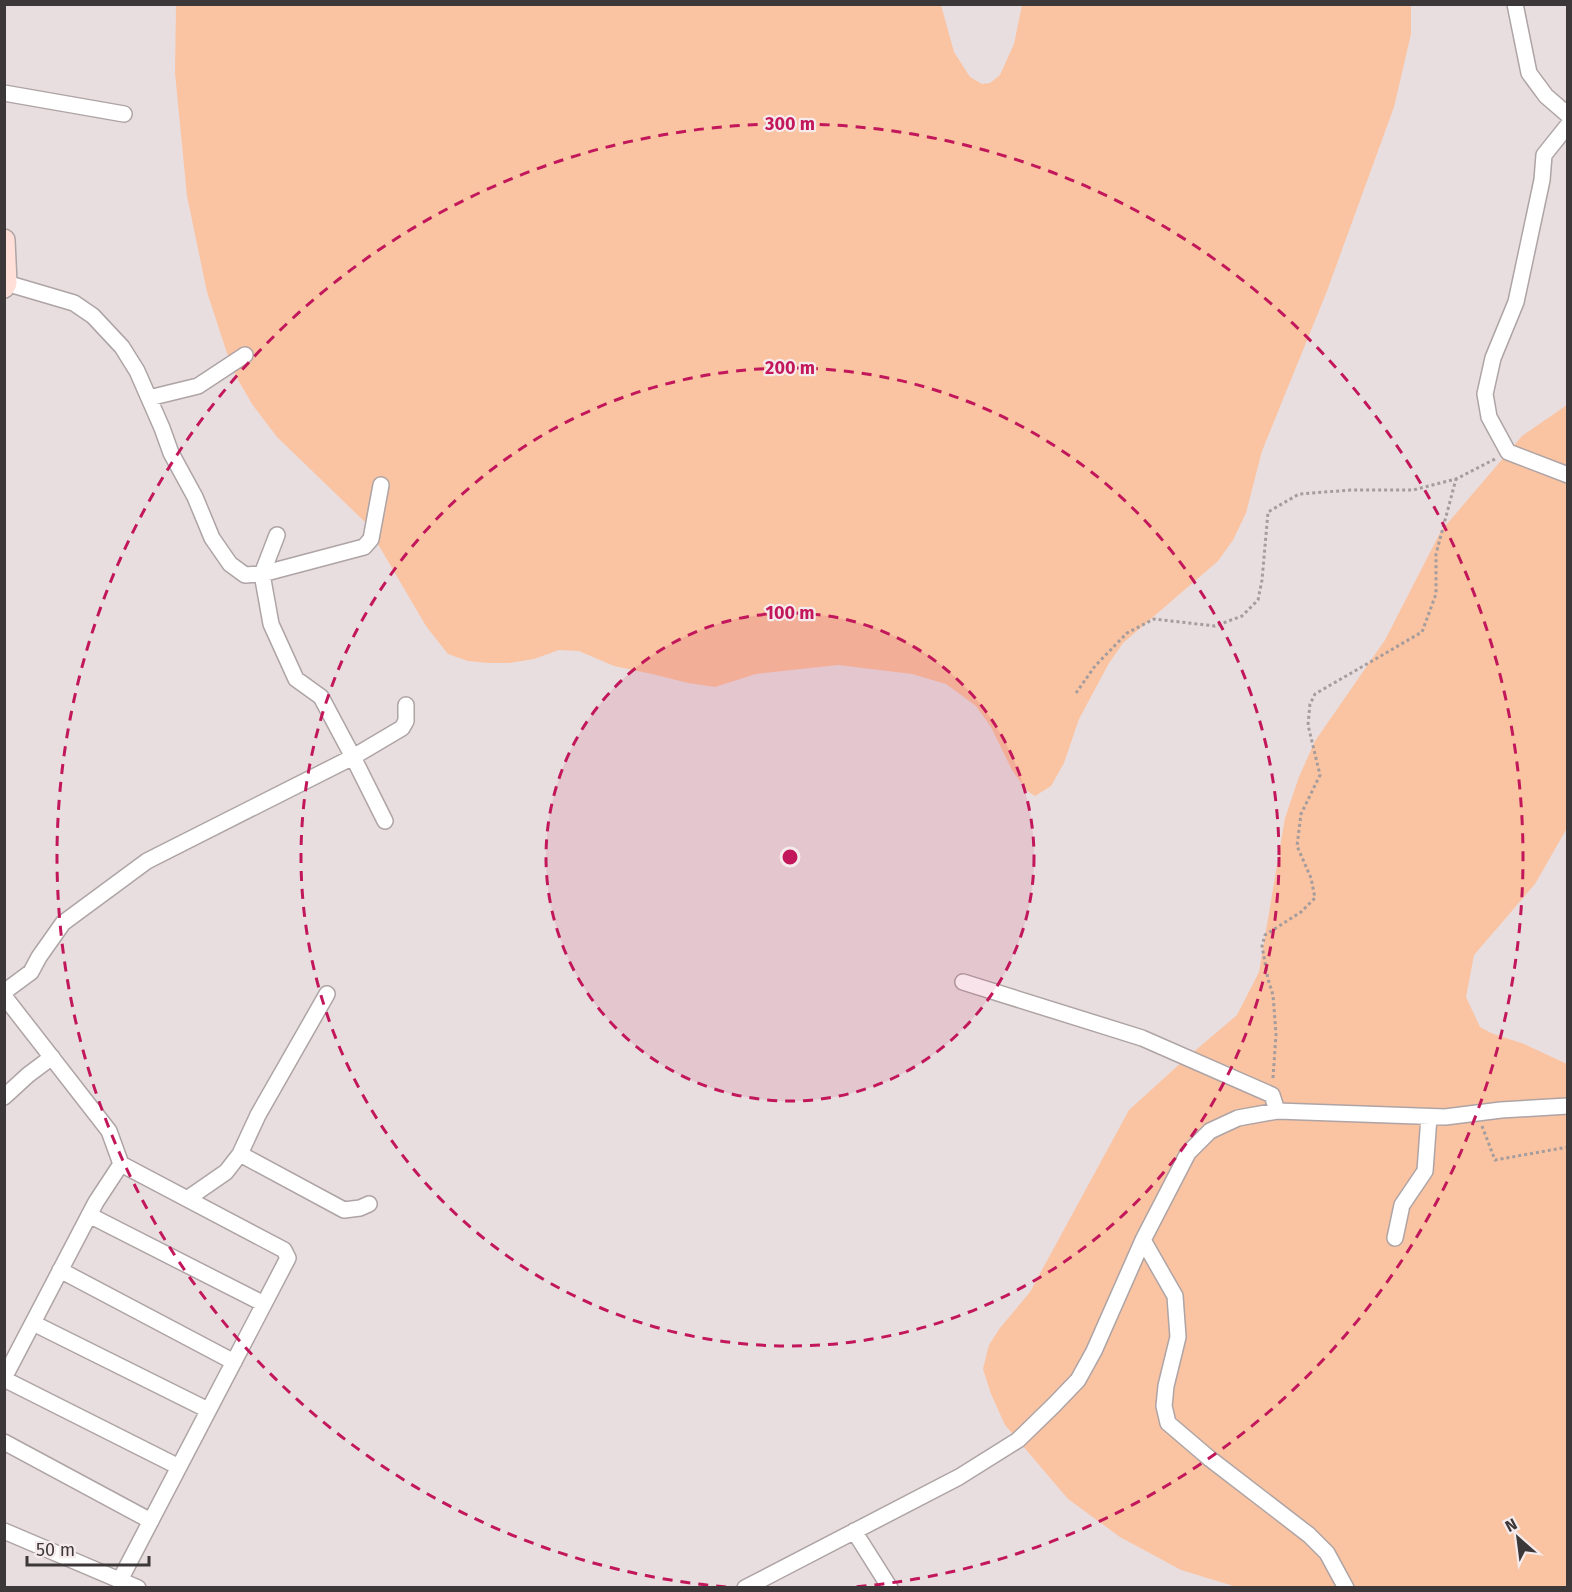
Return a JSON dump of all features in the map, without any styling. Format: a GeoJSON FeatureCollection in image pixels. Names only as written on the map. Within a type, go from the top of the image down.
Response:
{"type":"FeatureCollection","features":[{"type":"Feature","properties":{"kind":"main road"},"geometry":{"type":"LineString","coordinates":[[4,240],[5,282]]}},
{"type":"Feature","properties":{"kind":"street"},"geometry":{"type":"LineString","coordinates":[[1515,4],[1529,73],[1546,96],[1568,115]]}},
{"type":"Feature","properties":{"kind":"street"},"geometry":{"type":"LineString","coordinates":[[4,93],[124,114]]}},
{"type":"Feature","properties":{"kind":"street"},"geometry":{"type":"LineString","coordinates":[[1568,125],[1544,155],[1542,180],[1516,302],[1493,358],[1485,394],[1489,417],[1508,452],[1568,475]]}},
{"type":"Feature","properties":{"kind":"street"},"geometry":{"type":"LineString","coordinates":[[5,282],[74,303],[93,316],[122,346],[137,371],[171,453],[195,497],[212,538],[230,564],[245,576],[262,574],[364,546],[371,539],[381,485]]}},
{"type":"Feature","properties":{"kind":"street"},"geometry":{"type":"LineString","coordinates":[[149,398],[198,387],[245,355]]}},
{"type":"Feature","properties":{"kind":"street"},"geometry":{"type":"LineString","coordinates":[[277,535],[262,574],[271,624],[296,679],[321,698],[385,821]]}},
{"type":"Feature","properties":{"kind":"street"},"geometry":{"type":"LineString","coordinates":[[120,1580],[288,1258],[284,1251],[121,1164],[109,1131],[4,994],[31,972],[63,923],[147,861],[353,757],[402,728],[406,721],[406,705]]}},
{"type":"Feature","properties":{"kind":"street"},"geometry":{"type":"LineString","coordinates":[[963,982],[1142,1038],[1272,1095],[1277,1111]]}},
{"type":"Feature","properties":{"kind":"street"},"geometry":{"type":"LineString","coordinates":[[188,1199],[226,1172],[240,1154],[258,1115],[327,994]]}},
{"type":"Feature","properties":{"kind":"street"},"geometry":{"type":"LineString","coordinates":[[4,1096],[52,1056]]}},
{"type":"Feature","properties":{"kind":"street"},"geometry":{"type":"LineString","coordinates":[[745,1587],[959,1477],[1018,1440],[1054,1405],[1078,1380],[1094,1351],[1143,1240],[1188,1153],[1210,1131],[1238,1118],[1277,1111],[1445,1117],[1501,1110],[1568,1106]]}},
{"type":"Feature","properties":{"kind":"street"},"geometry":{"type":"LineString","coordinates":[[1395,1238],[1402,1205],[1425,1171],[1429,1117]]}},
{"type":"Feature","properties":{"kind":"street"},"geometry":{"type":"LineString","coordinates":[[240,1154],[344,1210],[369,1204]]}},
{"type":"Feature","properties":{"kind":"street"},"geometry":{"type":"LineString","coordinates":[[121,1164],[96,1202],[4,1378],[179,1467]]}},
{"type":"Feature","properties":{"kind":"street"},"geometry":{"type":"LineString","coordinates":[[89,1215],[264,1304]]}},
{"type":"Feature","properties":{"kind":"street"},"geometry":{"type":"LineString","coordinates":[[1143,1240],[1175,1296],[1178,1337],[1166,1386],[1164,1406],[1168,1423],[1209,1458],[1309,1535],[1327,1553],[1346,1587]]}},
{"type":"Feature","properties":{"kind":"street"},"geometry":{"type":"LineString","coordinates":[[60,1270],[234,1362]]}},
{"type":"Feature","properties":{"kind":"street"},"geometry":{"type":"LineString","coordinates":[[33,1323],[208,1410]]}},
{"type":"Feature","properties":{"kind":"street"},"geometry":{"type":"LineString","coordinates":[[4,1442],[151,1521]]}},
{"type":"Feature","properties":{"kind":"street"},"geometry":{"type":"LineString","coordinates":[[4,1531],[138,1587]]}},
{"type":"Feature","properties":{"kind":"street"},"geometry":{"type":"LineString","coordinates":[[854,1531],[891,1587]]}},
{"type":"Feature","properties":{"kind":"path"},"geometry":{"type":"LineString","coordinates":[[1076,693],[1095,666],[1127,633],[1154,619],[1215,627],[1242,616],[1258,600],[1268,512],[1299,494],[1350,490],[1413,490],[1456,479],[1508,452]]}},
{"type":"Feature","properties":{"kind":"path"},"geometry":{"type":"LineString","coordinates":[[1272,1095],[1276,1034],[1273,995],[1262,946],[1265,935],[1301,912],[1315,898],[1311,878],[1297,846],[1301,814],[1320,775],[1308,725],[1310,704],[1315,694],[1422,632],[1436,594],[1436,554],[1456,479]]}},
{"type":"Feature","properties":{"kind":"path"},"geometry":{"type":"LineString","coordinates":[[1478,1113],[1495,1160],[1568,1147]]}},
{"type":"Feature","properties":{"kind":"shaded area"},"geometry":{"type":"Polygon","coordinates":[[[176,5],[941,5],[954,52],[970,77],[982,84],[990,83],[1000,75],[1014,44],[1022,5],[1411,5],[1411,34],[1394,107],[1327,291],[1262,451],[1246,513],[1233,540],[1218,561],[1123,643],[1109,663],[1079,719],[1064,763],[1051,786],[1035,796],[1027,791],[1012,770],[991,727],[976,706],[946,684],[912,674],[838,665],[756,674],[715,687],[614,666],[579,651],[559,650],[534,659],[509,663],[468,661],[448,654],[426,626],[365,522],[277,437],[252,404],[237,378],[207,292],[187,196],[175,73],[176,5]]]}},
{"type":"Feature","properties":{"kind":"shaded area"},"geometry":{"type":"Polygon","coordinates":[[[1567,405],[1567,828],[1535,884],[1474,955],[1466,997],[1480,1027],[1567,1064],[1567,1587],[1240,1588],[1181,1570],[1120,1537],[1068,1499],[1005,1425],[983,1369],[989,1345],[1030,1292],[1129,1110],[1237,1015],[1259,972],[1285,818],[1299,777],[1315,741],[1385,640],[1441,531],[1522,436],[1567,405]]]}}]}
